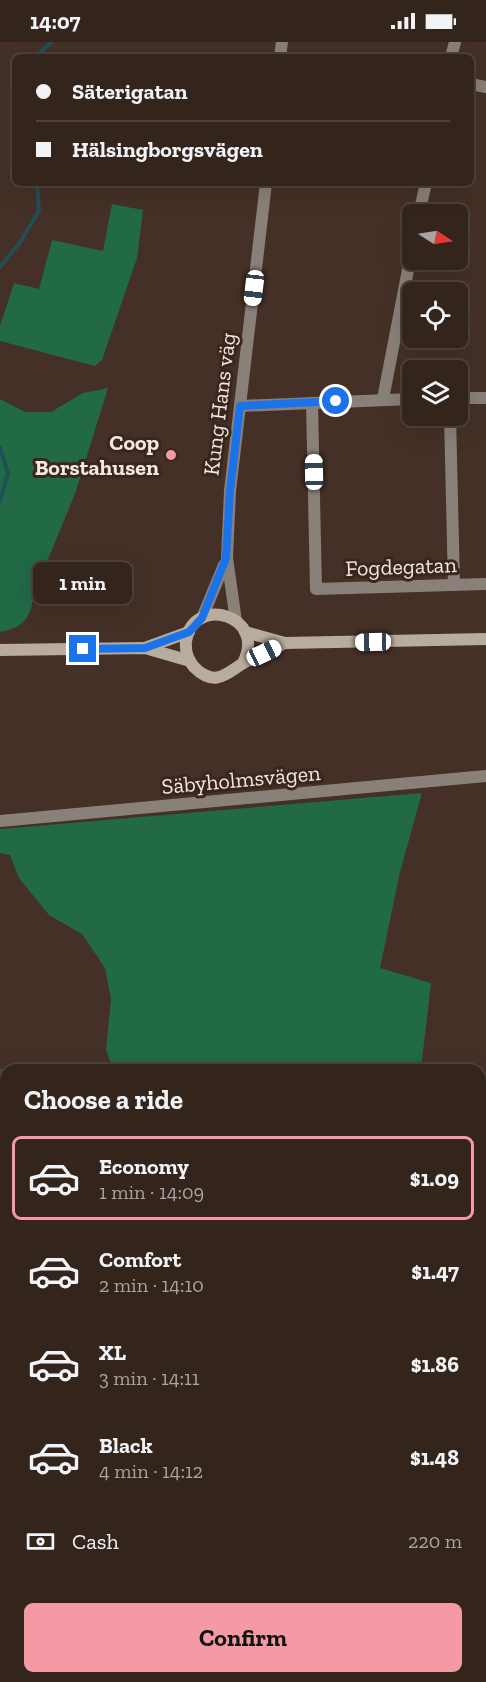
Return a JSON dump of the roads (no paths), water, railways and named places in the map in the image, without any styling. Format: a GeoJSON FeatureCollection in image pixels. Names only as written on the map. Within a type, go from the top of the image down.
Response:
{"type":"FeatureCollection","features":[{"type":"Feature","properties":{"kind":"main road"},"geometry":{"type":"LineString","coordinates":[[145,648],[189,632],[202,618],[220,614],[236,621],[245,632],[249,648],[243,663]]}},
{"type":"Feature","properties":{"kind":"main road"},"geometry":{"type":"LineString","coordinates":[[189,632],[186,646],[190,661]]}},
{"type":"Feature","properties":{"kind":"main road"},"geometry":{"type":"LineString","coordinates":[[245,632],[285,643],[486,639]]}},
{"type":"Feature","properties":{"kind":"main road"},"geometry":{"type":"LineString","coordinates":[[0,650],[145,648],[190,661],[201,672],[216,677],[231,674],[243,663],[285,643]]}},
{"type":"Feature","properties":{"kind":"street","name":"Kung Hans väg"},"geometry":{"type":"LineString","coordinates":[[236,621],[226,558],[230,491],[266,186]]}},
{"type":"Feature","properties":{"kind":"street"},"geometry":{"type":"LineString","coordinates":[[421,204],[425,186]]}},
{"type":"Feature","properties":{"kind":"street"},"geometry":{"type":"LineString","coordinates":[[383,399],[408,270]]}},
{"type":"Feature","properties":{"kind":"street"},"geometry":{"type":"LineString","coordinates":[[468,398],[486,398]]}},
{"type":"Feature","properties":{"kind":"street"},"geometry":{"type":"LineString","coordinates":[[240,406],[402,399]]}},
{"type":"Feature","properties":{"kind":"street","name":"Fogdegatan"},"geometry":{"type":"LineString","coordinates":[[312,403],[316,589],[486,584]]}},
{"type":"Feature","properties":{"kind":"street"},"geometry":{"type":"LineString","coordinates":[[450,426],[454,585]]}},
{"type":"Feature","properties":{"kind":"street","name":"Kung Hans väg"},"geometry":{"type":"LineString","coordinates":[[202,618],[226,558]]}},
{"type":"Feature","properties":{"kind":"street","name":"Säbyholmsvägen"},"geometry":{"type":"LineString","coordinates":[[0,821],[486,776]]}},
{"type":"Feature","properties":{"kind":"waterway"},"geometry":{"type":"LineString","coordinates":[[38,54],[52,42]]}},
{"type":"Feature","properties":{"kind":"waterway"},"geometry":{"type":"LineString","coordinates":[[0,267],[19,244],[39,211],[37,186]]}},
{"type":"Feature","properties":{"kind":"waterway"},"geometry":{"type":"LineString","coordinates":[[0,448],[8,473],[0,501]]}},
{"type":"Feature","properties":{"kind":"place","name":"Coop Borstahusen"},"geometry":{"type":"Point","coordinates":[171,455]}}]}
